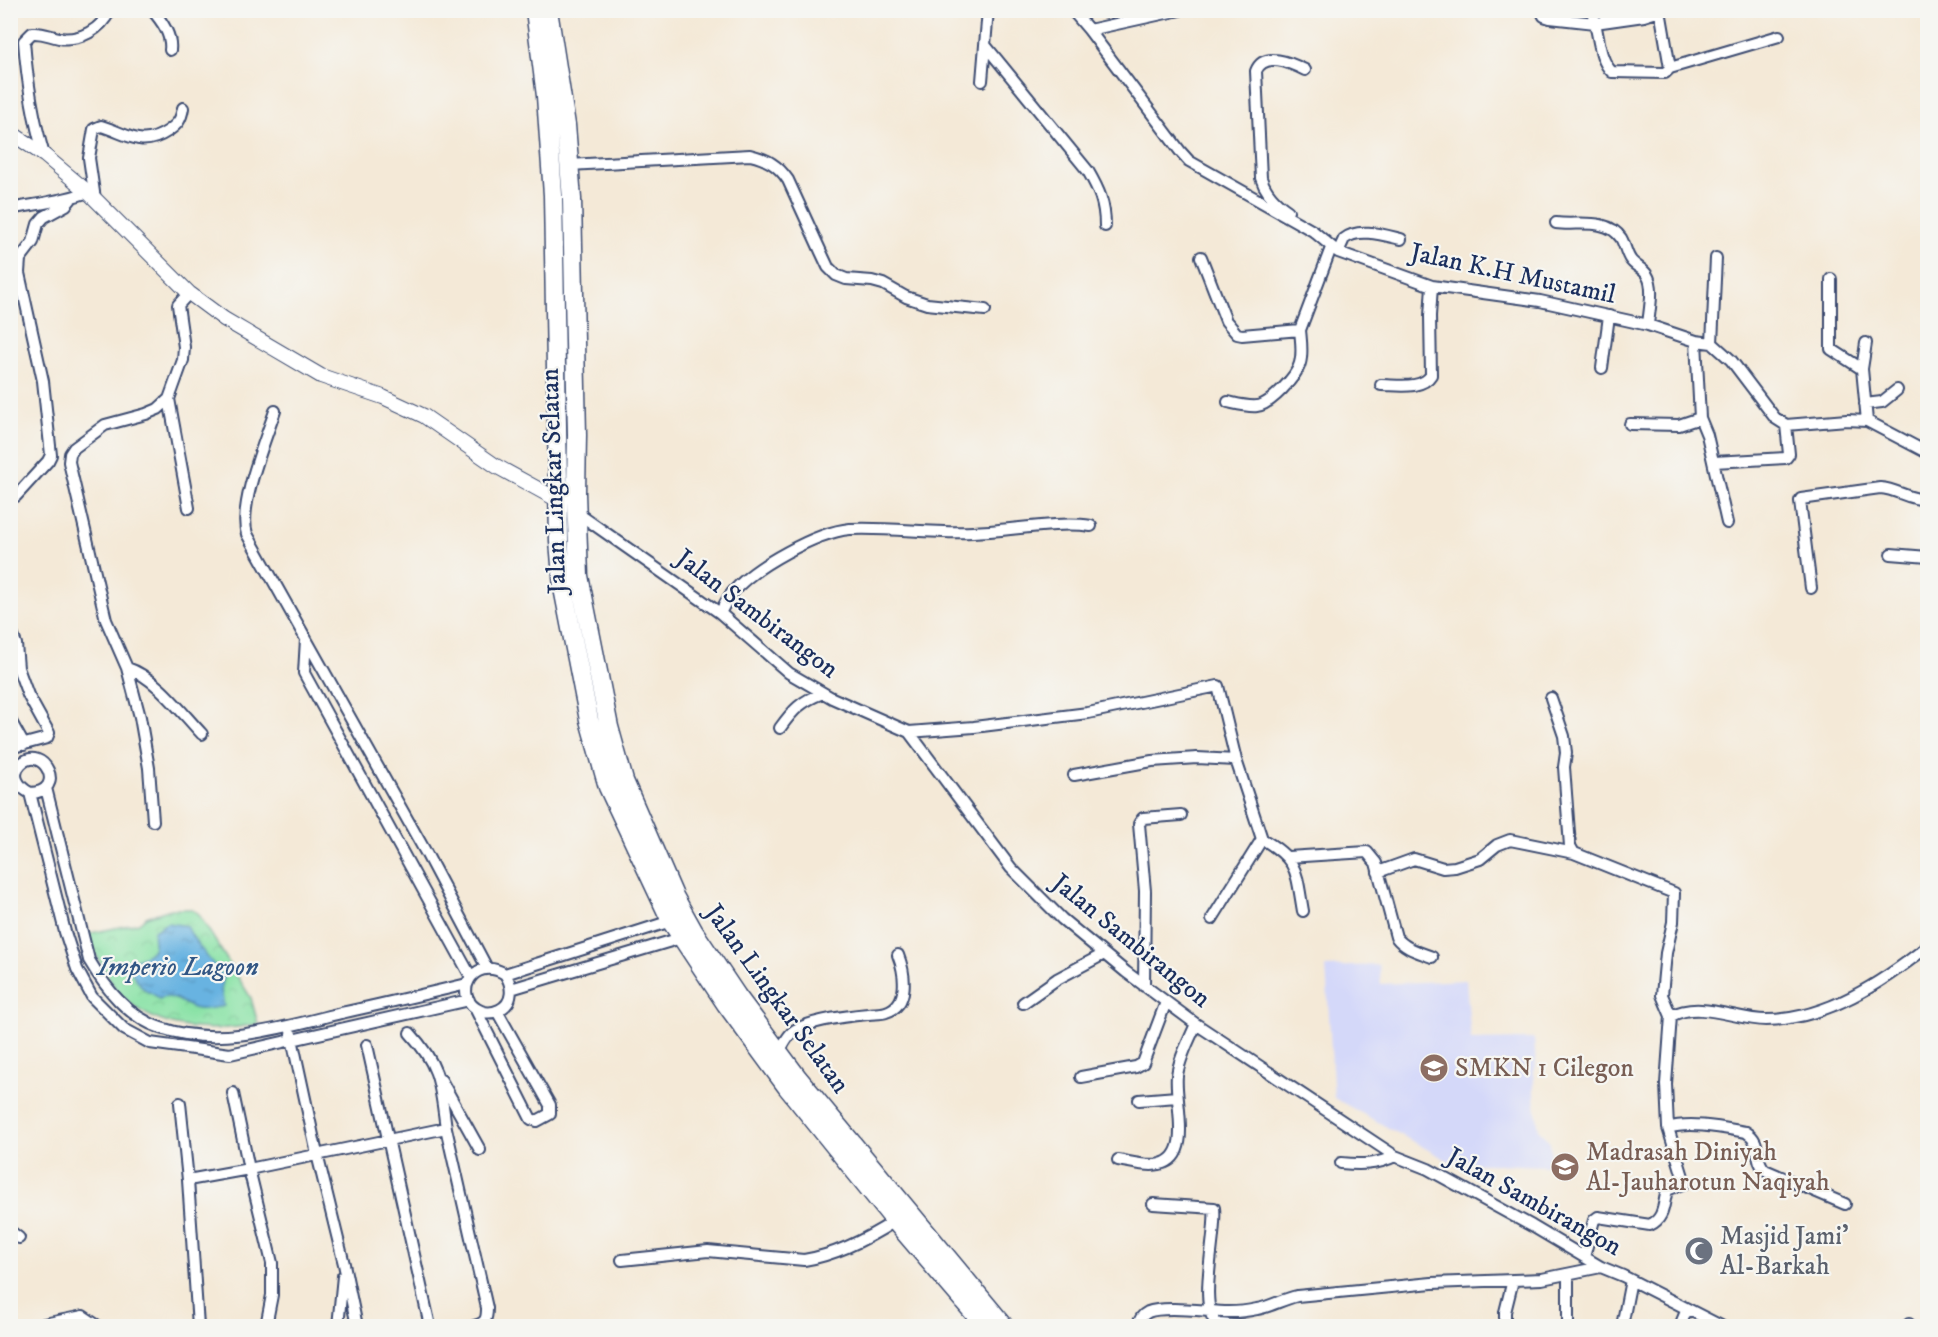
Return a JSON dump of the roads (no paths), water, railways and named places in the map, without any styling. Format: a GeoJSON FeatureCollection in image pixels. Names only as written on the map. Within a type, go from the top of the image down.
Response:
{"type":"FeatureCollection","features":[{"type":"Feature","properties":{"kind":"highway","name":"Jalan Lingkar Selatan"},"geometry":{"type":"LineString","coordinates":[[535,10],[546,96],[553,195],[559,542],[563,588],[589,720],[608,787],[631,820],[694,932],[737,996],[779,1052],[793,1083],[895,1221],[985,1326]]}},
{"type":"Feature","properties":{"kind":"highway","name":"Jalan Lingkar Selatan"},"geometry":{"type":"LineString","coordinates":[[548,10],[566,125],[572,199],[576,512],[579,576],[593,653],[609,727],[624,781],[631,820],[671,921],[726,1004],[1004,1326]]}},
{"type":"Feature","properties":{"kind":"highway"},"geometry":{"type":"LineString","coordinates":[[556,391],[576,392]]}},
{"type":"Feature","properties":{"kind":"street"},"geometry":{"type":"LineString","coordinates":[[44,155],[36,130],[29,91],[24,41],[32,33],[45,33],[72,39],[82,36],[98,26],[110,10]]}},
{"type":"Feature","properties":{"kind":"street"},"geometry":{"type":"LineString","coordinates":[[152,10],[168,34],[171,41],[170,50]]}},
{"type":"Feature","properties":{"kind":"street"},"geometry":{"type":"LineString","coordinates":[[982,81],[988,10]]}},
{"type":"Feature","properties":{"kind":"street","name":"Jalan K.H Mustamil"},"geometry":{"type":"LineString","coordinates":[[1072,10],[1189,161],[1320,237],[1335,250],[1432,286],[1540,301],[1648,325],[1696,341],[1712,343]]}},
{"type":"Feature","properties":{"kind":"street"},"geometry":{"type":"LineString","coordinates":[[1089,30],[1180,10]]}},
{"type":"Feature","properties":{"kind":"street"},"geometry":{"type":"LineString","coordinates":[[1592,10],[1604,60],[1612,72],[1665,73],[1670,68],[1779,36]]}},
{"type":"Feature","properties":{"kind":"street"},"geometry":{"type":"LineString","coordinates":[[1542,13],[1595,23],[1644,16],[1660,11],[1670,68]]}},
{"type":"Feature","properties":{"kind":"street"},"geometry":{"type":"LineString","coordinates":[[985,45],[1088,171],[1101,194],[1105,209],[1104,226]]}},
{"type":"Feature","properties":{"kind":"street"},"geometry":{"type":"LineString","coordinates":[[1305,70],[1290,62],[1268,60],[1258,65],[1256,71],[1261,178],[1264,186],[1280,205],[1314,227],[1320,237]]}},
{"type":"Feature","properties":{"kind":"street"},"geometry":{"type":"LineString","coordinates":[[92,195],[89,158],[94,129],[101,126],[136,140],[157,137],[178,123],[183,108]]}},
{"type":"Feature","properties":{"kind":"street"},"geometry":{"type":"LineString","coordinates":[[10,132],[44,155],[92,195],[189,293],[224,319],[321,376],[383,397],[424,416],[496,466],[558,500]]}},
{"type":"Feature","properties":{"kind":"street"},"geometry":{"type":"LineString","coordinates":[[569,165],[750,155],[761,158],[772,162],[785,175],[828,267],[836,275],[846,279],[883,284],[906,297],[927,304],[985,310]]}},
{"type":"Feature","properties":{"kind":"street"},"geometry":{"type":"LineString","coordinates":[[10,209],[62,198],[92,195]]}},
{"type":"Feature","properties":{"kind":"street"},"geometry":{"type":"LineString","coordinates":[[16,496],[51,455],[43,381],[19,273],[20,260],[33,242],[38,224],[44,217],[66,205],[70,199]]}},
{"type":"Feature","properties":{"kind":"street"},"geometry":{"type":"LineString","coordinates":[[1556,223],[1602,225],[1621,237],[1631,262],[1646,272],[1650,281],[1648,325]]}},
{"type":"Feature","properties":{"kind":"street"},"geometry":{"type":"LineString","coordinates":[[1228,402],[1261,406],[1296,374],[1300,365],[1300,330],[1335,250],[1344,239],[1356,233],[1380,234],[1401,239]]}},
{"type":"Feature","properties":{"kind":"street"},"geometry":{"type":"LineString","coordinates":[[1202,257],[1226,321],[1237,334],[1300,330]]}},
{"type":"Feature","properties":{"kind":"street"},"geometry":{"type":"LineString","coordinates":[[1716,258],[1712,343],[1731,360],[1775,418],[1786,425],[1847,420],[1867,421],[1928,453]]}},
{"type":"Feature","properties":{"kind":"street"},"geometry":{"type":"LineString","coordinates":[[1831,279],[1831,349],[1862,369]]}},
{"type":"Feature","properties":{"kind":"street"},"geometry":{"type":"LineString","coordinates":[[1381,385],[1421,384],[1431,375],[1432,286]]}},
{"type":"Feature","properties":{"kind":"street"},"geometry":{"type":"LineString","coordinates":[[153,821],[149,768],[140,717],[127,668],[106,620],[69,462],[74,448],[105,425],[146,414],[158,409],[169,399],[183,360],[184,347],[178,305],[189,293]]}},
{"type":"Feature","properties":{"kind":"street"},"geometry":{"type":"LineString","coordinates":[[1602,368],[1609,316]]}},
{"type":"Feature","properties":{"kind":"street"},"geometry":{"type":"LineString","coordinates":[[1696,341],[1700,418],[1707,435],[1728,523]]}},
{"type":"Feature","properties":{"kind":"street"},"geometry":{"type":"LineString","coordinates":[[1866,343],[1862,369],[1867,421]]}},
{"type":"Feature","properties":{"kind":"street"},"geometry":{"type":"LineString","coordinates":[[1865,404],[1882,402],[1897,390]]}},
{"type":"Feature","properties":{"kind":"street"},"geometry":{"type":"LineString","coordinates":[[169,399],[189,508]]}},
{"type":"Feature","properties":{"kind":"street"},"geometry":{"type":"LineString","coordinates":[[275,411],[247,502],[245,528],[425,851],[487,968]]}},
{"type":"Feature","properties":{"kind":"street"},"geometry":{"type":"LineString","coordinates":[[1630,424],[1679,424],[1700,418]]}},
{"type":"Feature","properties":{"kind":"street"},"geometry":{"type":"LineString","coordinates":[[1714,462],[1786,458],[1789,454],[1786,425]]}},
{"type":"Feature","properties":{"kind":"street"},"geometry":{"type":"LineString","coordinates":[[1811,588],[1801,499],[1890,488],[1909,498],[1928,500]]}},
{"type":"Feature","properties":{"kind":"street","name":"Jalan Sambirangon"},"geometry":{"type":"LineString","coordinates":[[576,512],[720,613],[789,673],[823,693],[909,732],[1011,868],[1062,919],[1144,986],[1196,1024],[1395,1156],[1428,1169],[1601,1267],[1721,1326]]}},
{"type":"Feature","properties":{"kind":"street"},"geometry":{"type":"LineString","coordinates":[[720,613],[732,593],[756,571],[796,548],[848,529],[943,533],[1068,525],[1091,526]]}},
{"type":"Feature","properties":{"kind":"street"},"geometry":{"type":"LineString","coordinates":[[1891,554],[1928,556]]}},
{"type":"Feature","properties":{"kind":"street"},"geometry":{"type":"LineString","coordinates":[[10,628],[16,644],[18,668],[27,695],[49,733],[47,738],[10,748]]}},
{"type":"Feature","properties":{"kind":"street"},"geometry":{"type":"LineString","coordinates":[[306,639],[306,675],[469,980]]}},
{"type":"Feature","properties":{"kind":"street"},"geometry":{"type":"LineString","coordinates":[[127,668],[150,679],[202,734]]}},
{"type":"Feature","properties":{"kind":"street"},"geometry":{"type":"LineString","coordinates":[[909,732],[974,727],[1088,713],[1218,686],[1236,760],[1262,839],[1288,857],[1294,866],[1303,911]]}},
{"type":"Feature","properties":{"kind":"street"},"geometry":{"type":"LineString","coordinates":[[780,728],[804,701],[823,693]]}},
{"type":"Feature","properties":{"kind":"street"},"geometry":{"type":"LineString","coordinates":[[1551,698],[1564,736],[1570,846],[1574,853]]}},
{"type":"Feature","properties":{"kind":"street"},"geometry":{"type":"LineString","coordinates":[[10,720],[24,745]]}},
{"type":"Feature","properties":{"kind":"street"},"geometry":{"type":"LineString","coordinates":[[1074,775],[1152,761],[1197,758],[1236,760]]}},
{"type":"Feature","properties":{"kind":"street"},"geometry":{"type":"LineString","coordinates":[[10,764],[35,759],[44,763],[50,770],[50,780],[46,788],[39,793],[30,793],[13,780],[16,772],[26,761]]}},
{"type":"Feature","properties":{"kind":"street"},"geometry":{"type":"LineString","coordinates":[[46,788],[89,960],[104,984],[133,1015],[159,1028],[187,1035],[232,1036],[289,1025],[469,980]]}},
{"type":"Feature","properties":{"kind":"street"},"geometry":{"type":"LineString","coordinates":[[30,793],[65,932],[77,969],[92,997],[124,1029],[150,1043],[230,1054],[472,1004],[486,1013],[497,1011],[505,1006],[510,998],[511,989],[505,974],[496,969],[478,970],[469,980],[466,992],[472,1004],[531,1119],[537,1121],[550,1114],[550,1105],[497,1011]]}},
{"type":"Feature","properties":{"kind":"street"},"geometry":{"type":"LineString","coordinates":[[1144,986],[1145,891],[1140,821],[1143,818],[1181,815]]}},
{"type":"Feature","properties":{"kind":"street"},"geometry":{"type":"LineString","coordinates":[[1212,919],[1262,839]]}},
{"type":"Feature","properties":{"kind":"street"},"geometry":{"type":"LineString","coordinates":[[1378,872],[1414,859],[1443,868],[1455,867],[1480,859],[1497,845],[1510,840],[1574,853],[1581,858],[1674,893],[1674,922],[1666,953],[1662,995],[1671,1016],[1666,1084],[1668,1128],[1685,1183],[1667,1190],[1662,1213],[1658,1221],[1650,1225],[1598,1217],[1594,1220],[1584,1257]]}},
{"type":"Feature","properties":{"kind":"street"},"geometry":{"type":"LineString","coordinates":[[1288,857],[1367,852],[1376,862],[1396,937],[1400,943],[1410,949],[1432,957]]}},
{"type":"Feature","properties":{"kind":"street"},"geometry":{"type":"LineString","coordinates":[[505,974],[671,921]]}},
{"type":"Feature","properties":{"kind":"street"},"geometry":{"type":"LineString","coordinates":[[65,932],[81,928]]}},
{"type":"Feature","properties":{"kind":"street"},"geometry":{"type":"LineString","coordinates":[[634,933],[640,950]]}},
{"type":"Feature","properties":{"kind":"street"},"geometry":{"type":"LineString","coordinates":[[511,989],[681,938]]}},
{"type":"Feature","properties":{"kind":"street"},"geometry":{"type":"LineString","coordinates":[[1671,1016],[1689,1009],[1764,1020],[1785,1019],[1818,1011],[1839,1004],[1883,978],[1928,946]]}},
{"type":"Feature","properties":{"kind":"street"},"geometry":{"type":"LineString","coordinates":[[1023,1003],[1057,980],[1104,954]]}},
{"type":"Feature","properties":{"kind":"street"},"geometry":{"type":"LineString","coordinates":[[779,1052],[792,1032],[805,1026],[842,1018],[884,1013],[896,1006],[900,1001],[904,970],[898,955]]}},
{"type":"Feature","properties":{"kind":"street"},"geometry":{"type":"LineString","coordinates":[[1081,1077],[1136,1067],[1143,1063],[1166,1002]]}},
{"type":"Feature","properties":{"kind":"street"},"geometry":{"type":"LineString","coordinates":[[124,1029],[133,1015]]}},
{"type":"Feature","properties":{"kind":"street"},"geometry":{"type":"LineString","coordinates":[[1118,1160],[1158,1165],[1172,1158],[1181,1132],[1177,1097],[1179,1066],[1196,1024]]}},
{"type":"Feature","properties":{"kind":"street"},"geometry":{"type":"LineString","coordinates":[[289,1025],[357,1326]]}},
{"type":"Feature","properties":{"kind":"street"},"geometry":{"type":"LineString","coordinates":[[410,1033],[425,1050],[480,1150]]}},
{"type":"Feature","properties":{"kind":"street"},"geometry":{"type":"LineString","coordinates":[[367,1045],[430,1326]]}},
{"type":"Feature","properties":{"kind":"street"},"geometry":{"type":"LineString","coordinates":[[438,1075],[446,1128],[487,1308],[487,1318],[484,1323],[474,1326]]}},
{"type":"Feature","properties":{"kind":"street"},"geometry":{"type":"LineString","coordinates":[[233,1093],[272,1263],[272,1295],[266,1326]]}},
{"type":"Feature","properties":{"kind":"street"},"geometry":{"type":"LineString","coordinates":[[1139,1100],[1177,1097]]}},
{"type":"Feature","properties":{"kind":"street"},"geometry":{"type":"LineString","coordinates":[[180,1103],[198,1326]]}},
{"type":"Feature","properties":{"kind":"street"},"geometry":{"type":"LineString","coordinates":[[1668,1128],[1692,1125],[1746,1132],[1757,1144],[1760,1165],[1765,1170],[1845,1204]]}},
{"type":"Feature","properties":{"kind":"street"},"geometry":{"type":"LineString","coordinates":[[188,1180],[446,1128]]}},
{"type":"Feature","properties":{"kind":"street"},"geometry":{"type":"LineString","coordinates":[[1341,1163],[1364,1165],[1385,1161],[1395,1156]]}},
{"type":"Feature","properties":{"kind":"street"},"geometry":{"type":"LineString","coordinates":[[1153,1204],[1215,1209],[1209,1272],[1210,1310],[1218,1324],[1246,1326]]}},
{"type":"Feature","properties":{"kind":"street"},"geometry":{"type":"LineString","coordinates":[[622,1260],[708,1251],[794,1259],[817,1258],[851,1246],[895,1221]]}},
{"type":"Feature","properties":{"kind":"street"},"geometry":{"type":"LineString","coordinates":[[338,1326],[344,1264]]}},
{"type":"Feature","properties":{"kind":"street"},"geometry":{"type":"LineString","coordinates":[[1138,1326],[1139,1320],[1151,1311],[1227,1312],[1260,1309],[1286,1298],[1432,1283],[1568,1275],[1601,1267]]}},
{"type":"Feature","properties":{"kind":"street"},"geometry":{"type":"LineString","coordinates":[[1568,1275],[1568,1326]]}},
{"type":"Feature","properties":{"kind":"street"},"geometry":{"type":"LineString","coordinates":[[1505,1326],[1504,1312],[1512,1280]]}},
{"type":"Feature","properties":{"kind":"street"},"geometry":{"type":"LineString","coordinates":[[1622,1326],[1631,1280]]}},
{"type":"Feature","properties":{"kind":"street"},"geometry":{"type":"LineString","coordinates":[[1680,1326],[1687,1309]]}},
{"type":"Feature","properties":{"kind":"street"},"geometry":{"type":"LineString","coordinates":[[44,1323],[83,1316],[98,1326]]}},
{"type":"Feature","properties":{"kind":"water","name":"Imperio Lagoon"},"geometry":{"type":"Polygon","coordinates":[[[167,923],[187,926],[198,945],[224,976],[221,990],[224,1006],[199,1009],[171,997],[159,999],[145,989],[136,978],[127,963],[153,950],[154,931],[167,923]]]}},
{"type":"Feature","properties":{"kind":"place","name":"SMKN 1 Cilegon"},"geometry":{"type":"Point","coordinates":[1434,1068]}},
{"type":"Feature","properties":{"kind":"place","name":"Madrasah Diniyah Al-Jauharotun Naqiyah"},"geometry":{"type":"Point","coordinates":[1565,1167]}},
{"type":"Feature","properties":{"kind":"place","name":"Masjid Jami' Al-Barkah"},"geometry":{"type":"Point","coordinates":[1699,1251]}}]}
